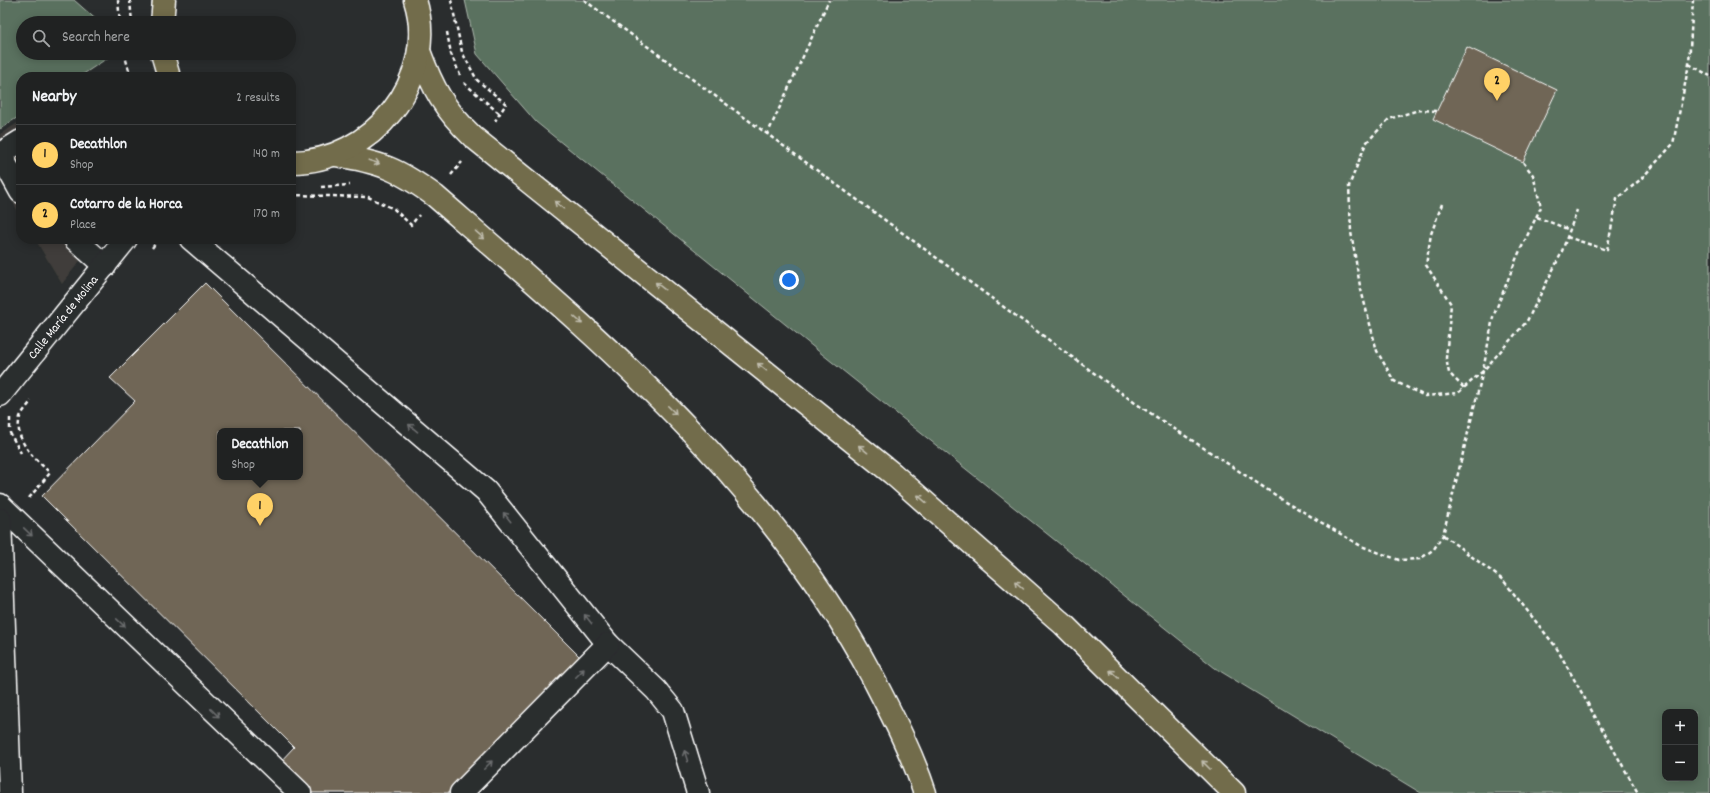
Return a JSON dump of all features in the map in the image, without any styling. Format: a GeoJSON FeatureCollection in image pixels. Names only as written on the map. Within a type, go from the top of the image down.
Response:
{"type":"FeatureCollection","features":[{"type":"Feature","properties":{"kind":"highway"},"geometry":{"type":"LineString","coordinates":[[296,162],[305,162],[335,155],[356,145],[375,131],[391,114],[404,95],[413,74],[419,51],[420,27],[415,0]]}},
{"type":"Feature","properties":{"kind":"highway"},"geometry":{"type":"LineString","coordinates":[[419,51],[431,82],[443,105],[458,122],[479,141],[893,474],[1064,624],[1234,793]]}},
{"type":"Feature","properties":{"kind":"highway"},"geometry":{"type":"LineString","coordinates":[[164,60],[168,72]]}},
{"type":"Feature","properties":{"kind":"highway"},"geometry":{"type":"LineString","coordinates":[[335,155],[368,160],[389,167],[410,178],[435,196],[630,368],[676,413],[753,499],[808,571],[858,649],[902,738],[925,793]]}},
{"type":"Feature","properties":{"kind":"street"},"geometry":{"type":"LineString","coordinates":[[16,144],[0,154],[16,183]]}},
{"type":"Feature","properties":{"kind":"street"},"geometry":{"type":"LineString","coordinates":[[81,244],[105,266]]}},
{"type":"Feature","properties":{"kind":"street","name":"Calle María de Molina"},"geometry":{"type":"LineString","coordinates":[[0,395],[122,244]]}},
{"type":"Feature","properties":{"kind":"street"},"geometry":{"type":"LineString","coordinates":[[196,244],[486,491],[608,644],[656,690],[673,711],[698,793]]}},
{"type":"Feature","properties":{"kind":"street"},"geometry":{"type":"LineString","coordinates":[[0,505],[300,793]]}},
{"type":"Feature","properties":{"kind":"street"},"geometry":{"type":"LineString","coordinates":[[0,519],[10,793]]}},
{"type":"Feature","properties":{"kind":"street"},"geometry":{"type":"LineString","coordinates":[[461,793],[608,644]]}},
{"type":"Feature","properties":{"kind":"path"},"geometry":{"type":"LineString","coordinates":[[118,0],[119,16]]}},
{"type":"Feature","properties":{"kind":"path"},"geometry":{"type":"LineString","coordinates":[[130,0],[131,16]]}},
{"type":"Feature","properties":{"kind":"path"},"geometry":{"type":"LineString","coordinates":[[296,195],[368,197],[394,209],[411,225],[479,141],[506,104],[478,80],[462,52],[451,0]]}},
{"type":"Feature","properties":{"kind":"path"},"geometry":{"type":"LineString","coordinates":[[584,0],[1136,403],[1280,498],[1361,546],[1399,560],[1420,559],[1434,549],[1443,535],[1483,371],[1493,317],[1517,257],[1541,207],[1533,175],[1523,162]]}},
{"type":"Feature","properties":{"kind":"path"},"geometry":{"type":"LineString","coordinates":[[768,135],[829,0]]}},
{"type":"Feature","properties":{"kind":"path"},"geometry":{"type":"LineString","coordinates":[[1567,237],[1607,250],[1617,199],[1641,179],[1673,144],[1689,64],[1693,0]]}},
{"type":"Feature","properties":{"kind":"path"},"geometry":{"type":"LineString","coordinates":[[446,26],[451,54],[462,82],[500,114]]}},
{"type":"Feature","properties":{"kind":"path"},"geometry":{"type":"LineString","coordinates":[[126,60],[130,72]]}},
{"type":"Feature","properties":{"kind":"path"},"geometry":{"type":"LineString","coordinates":[[1689,64],[1710,76]]}},
{"type":"Feature","properties":{"kind":"path"},"geometry":{"type":"LineString","coordinates":[[1436,111],[1420,110],[1389,119],[1366,142],[1349,186],[1351,232],[1360,286],[1377,351],[1394,381],[1425,396],[1458,393],[1483,371],[1527,321],[1561,254],[1576,210]]}},
{"type":"Feature","properties":{"kind":"path"},"geometry":{"type":"LineString","coordinates":[[314,187],[356,185]]}},
{"type":"Feature","properties":{"kind":"path"},"geometry":{"type":"LineString","coordinates":[[1442,204],[1431,234],[1426,265],[1451,304],[1446,358],[1449,373],[1464,388]]}},
{"type":"Feature","properties":{"kind":"path"},"geometry":{"type":"LineString","coordinates":[[414,211],[420,215]]}},
{"type":"Feature","properties":{"kind":"path"},"geometry":{"type":"LineString","coordinates":[[1536,217],[1570,230]]}},
{"type":"Feature","properties":{"kind":"path"},"geometry":{"type":"LineString","coordinates":[[150,250],[155,244]]}},
{"type":"Feature","properties":{"kind":"path"},"geometry":{"type":"LineString","coordinates":[[27,500],[50,473],[27,450],[19,432],[21,417],[34,396]]}},
{"type":"Feature","properties":{"kind":"path"},"geometry":{"type":"LineString","coordinates":[[10,415],[10,433],[21,453]]}},
{"type":"Feature","properties":{"kind":"path"},"geometry":{"type":"LineString","coordinates":[[1443,535],[1503,580],[1556,647],[1638,793]]}},
{"type":"Feature","properties":{"kind":"shaded area"},"geometry":{"type":"Polygon","coordinates":[[[16,124],[16,208],[0,181],[0,134],[16,124]]]}},
{"type":"Feature","properties":{"kind":"shaded area"},"geometry":{"type":"Polygon","coordinates":[[[38,244],[93,244],[62,284],[38,244]]]}},
{"type":"Feature","properties":{"kind":"green space"},"geometry":{"type":"Polygon","coordinates":[[[0,0],[74,0],[92,16],[16,16],[16,60],[104,60],[86,72],[16,72],[16,118],[0,129],[0,0]]]}},
{"type":"Feature","properties":{"kind":"green space"},"geometry":{"type":"Polygon","coordinates":[[[465,0],[1710,0],[1710,793],[1421,793],[1215,668],[817,350],[536,122],[477,54],[465,0]]]}},
{"type":"Feature","properties":{"kind":"building"},"geometry":{"type":"Polygon","coordinates":[[[1467,47],[1557,90],[1523,162],[1433,119],[1467,47]]]}},
{"type":"Feature","properties":{"kind":"building"},"geometry":{"type":"Polygon","coordinates":[[[16,153],[16,167],[10,157],[16,153]]]}},
{"type":"Feature","properties":{"kind":"building"},"geometry":{"type":"Polygon","coordinates":[[[205,283],[583,660],[449,793],[309,793],[279,763],[294,747],[42,496],[135,401],[110,378],[205,283]]]}},
{"type":"Feature","properties":{"kind":"place","name":"Cotarro de la Horca"},"geometry":{"type":"Point","coordinates":[1497,101]}},
{"type":"Feature","properties":{"kind":"place","name":"Decathlon"},"geometry":{"type":"Point","coordinates":[260,526]}}]}
